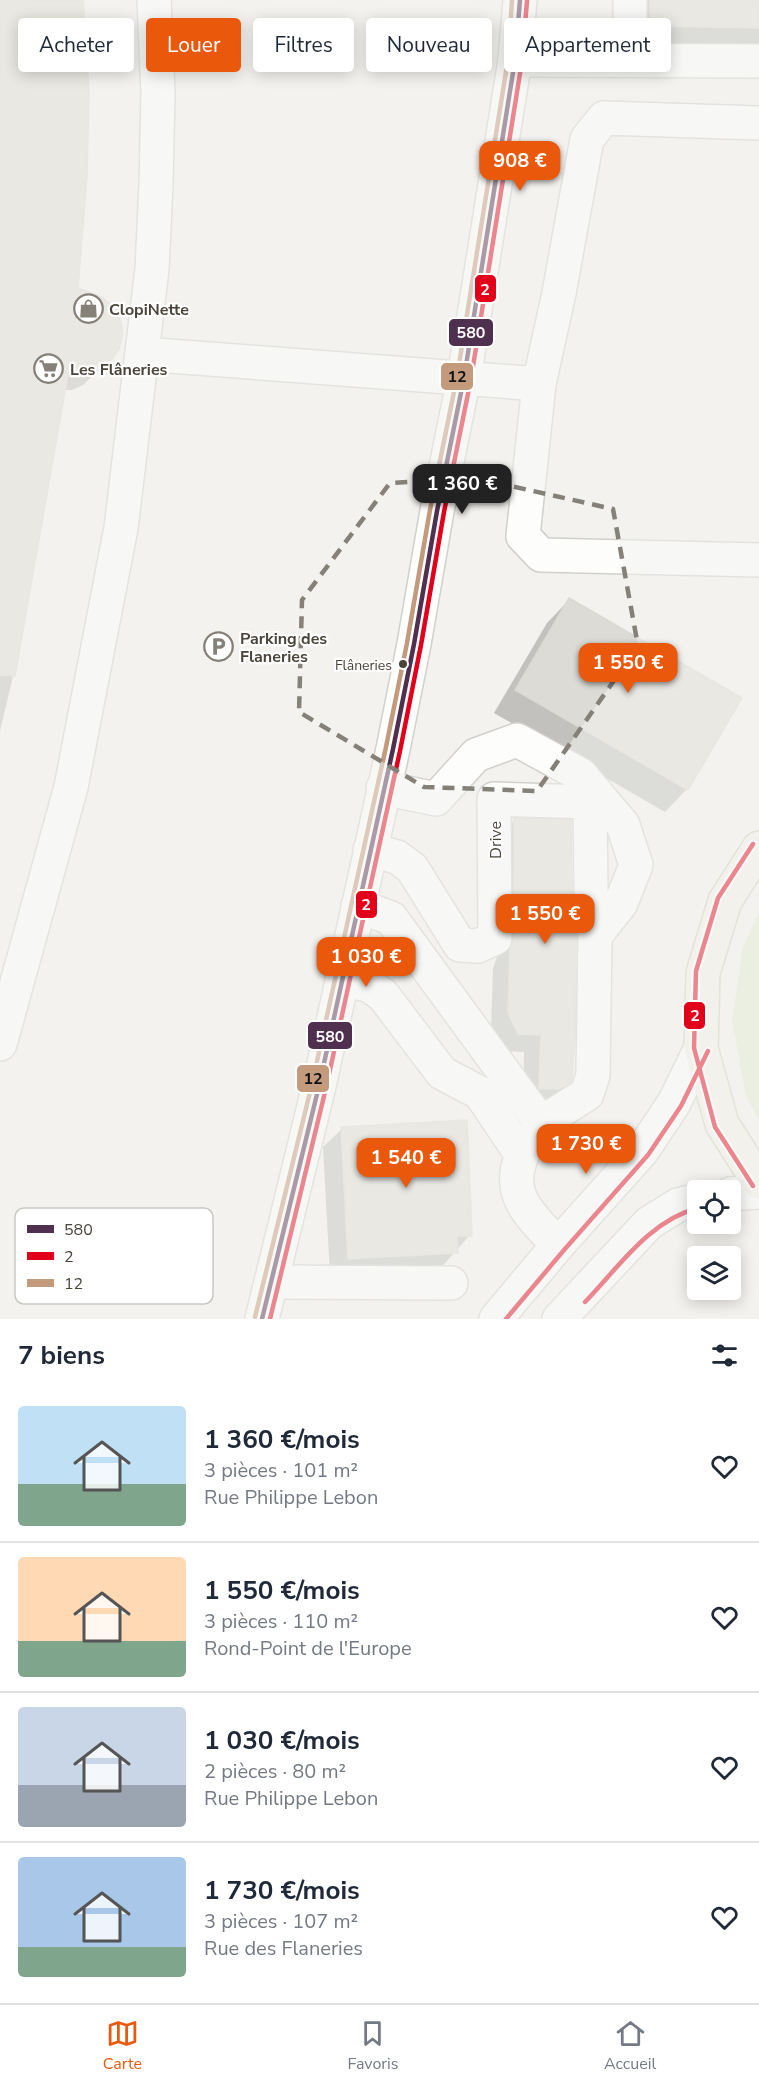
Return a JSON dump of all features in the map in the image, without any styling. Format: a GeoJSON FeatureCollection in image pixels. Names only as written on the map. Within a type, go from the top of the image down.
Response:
{"type":"FeatureCollection","features":[{"type":"Feature","properties":{"kind":"main road"},"geometry":{"type":"LineString","coordinates":[[759,848],[724,901],[702,973],[701,1048],[722,1124],[759,1182]]}},
{"type":"Feature","properties":{"kind":"street"},"geometry":{"type":"LineString","coordinates":[[0,1044],[71,787],[121,528],[152,268],[158,93],[154,0]]}},
{"type":"Feature","properties":{"kind":"street"},"geometry":{"type":"LineString","coordinates":[[518,18],[520,0]]}},
{"type":"Feature","properties":{"kind":"street"},"geometry":{"type":"LineString","coordinates":[[630,0],[630,18]]}},
{"type":"Feature","properties":{"kind":"street"},"geometry":{"type":"LineString","coordinates":[[671,60],[759,61]]}},
{"type":"Feature","properties":{"kind":"street"},"geometry":{"type":"LineString","coordinates":[[262,1319],[319,1086],[414,644],[437,511],[464,378],[513,72]]}},
{"type":"Feature","properties":{"kind":"street"},"geometry":{"type":"LineString","coordinates":[[759,123],[604,118],[587,139],[559,293],[539,384],[523,536],[540,555],[759,560]]}},
{"type":"Feature","properties":{"kind":"street"},"geometry":{"type":"LineString","coordinates":[[143,354],[539,384]]}},
{"type":"Feature","properties":{"kind":"street"},"geometry":{"type":"LineString","coordinates":[[384,788],[436,799],[476,755],[517,740],[581,775],[623,825],[636,865],[621,903],[595,936],[593,1075],[587,1094],[541,1123],[521,1154],[516,1179],[524,1209],[558,1245]]}},
{"type":"Feature","properties":{"kind":"street","name":"Drive"},"geometry":{"type":"LineString","coordinates":[[370,850],[397,857],[412,868],[460,945],[478,946],[495,938],[494,799],[590,802],[591,890],[595,936]]}},
{"type":"Feature","properties":{"kind":"street"},"geometry":{"type":"LineString","coordinates":[[358,906],[391,918],[541,1123]]}},
{"type":"Feature","properties":{"kind":"street"},"geometry":{"type":"LineString","coordinates":[[342,980],[368,985],[383,995],[442,1073],[480,1093],[521,1154]]}},
{"type":"Feature","properties":{"kind":"street"},"geometry":{"type":"LineString","coordinates":[[496,1319],[642,1151],[669,1111],[701,1048]]}},
{"type":"Feature","properties":{"kind":"street"},"geometry":{"type":"LineString","coordinates":[[741,1193],[759,1192]]}},
{"type":"Feature","properties":{"kind":"street"},"geometry":{"type":"LineString","coordinates":[[559,1319],[648,1222],[678,1205],[687,1203]]}},
{"type":"Feature","properties":{"kind":"street"},"geometry":{"type":"LineString","coordinates":[[271,1282],[451,1283]]}},
{"type":"Feature","properties":{"kind":"highlighted area"},"geometry":{"type":"Polygon","coordinates":[[[475,478],[613,509],[638,646],[537,791],[424,787],[299,712],[302,600],[390,483],[475,478]]]}},
{"type":"Feature","properties":{"kind":"green space"},"geometry":{"type":"Polygon","coordinates":[[[759,913],[759,1120],[746,1096],[732,1021],[743,947],[759,913]]]}},
{"type":"Feature","properties":{"kind":"building","name":"Les Flâneries"},"geometry":{"type":"Polygon","coordinates":[[[0,0],[83,0],[84,18],[18,18],[18,72],[88,72],[87,176],[78,288],[101,297],[111,304],[122,326],[122,337],[119,349],[103,367],[92,372],[68,374],[15,676],[0,675],[0,0]]]}},
{"type":"Feature","properties":{"kind":"building"},"geometry":{"type":"Polygon","coordinates":[[[650,0],[759,0],[759,28],[671,26],[671,18],[650,18],[650,0]]]}},
{"type":"Feature","properties":{"kind":"building"},"geometry":{"type":"Polygon","coordinates":[[[569,598],[742,698],[688,790],[515,690],[569,598]]]}},
{"type":"Feature","properties":{"kind":"building"},"geometry":{"type":"Polygon","coordinates":[[[514,818],[571,820],[572,890],[576,937],[575,1036],[571,1082],[559,1089],[539,1089],[541,1035],[518,1034],[508,1013],[510,949],[514,938],[514,818]]]}},
{"type":"Feature","properties":{"kind":"building"},"geometry":{"type":"Polygon","coordinates":[[[467,1120],[472,1236],[457,1236],[458,1253],[348,1259],[341,1127],[467,1120]]]}},
{"type":"Feature","properties":{"kind":"transit line","name":"12"},"geometry":{"type":"LineString","coordinates":[[255,1317],[312,1084],[407,643],[430,510],[457,377],[508,59],[512,0]]}},
{"type":"Feature","properties":{"kind":"transit line","name":"580"},"geometry":{"type":"LineString","coordinates":[[262,1319],[319,1086],[414,644],[437,511],[464,378],[515,60],[520,0]]}},
{"type":"Feature","properties":{"kind":"transit line","name":"2"},"geometry":{"type":"LineString","coordinates":[[270,1319],[326,1088],[421,645],[444,512],[471,379],[522,61],[527,1]]}},
{"type":"Feature","properties":{"kind":"transit line","name":"2"},"geometry":{"type":"LineString","coordinates":[[753,844],[718,898],[696,971],[694,1048],[715,1127],[753,1186]]}},
{"type":"Feature","properties":{"kind":"transit line","name":"2"},"geometry":{"type":"LineString","coordinates":[[506,1319],[648,1155],[681,1106],[708,1051]]}},
{"type":"Feature","properties":{"kind":"transit line","name":"2"},"geometry":{"type":"LineString","coordinates":[[585,1302],[650,1234],[687,1212]]}},
{"type":"Feature","properties":{"kind":"place","name":"ClopiNette"},"geometry":{"type":"Point","coordinates":[88,309]}},
{"type":"Feature","properties":{"kind":"place","name":"Les Flâneries"},"geometry":{"type":"Point","coordinates":[49,369]}},
{"type":"Feature","properties":{"kind":"place","name":"Parking des Flaneries"},"geometry":{"type":"Point","coordinates":[219,647]}},
{"type":"Feature","properties":{"kind":"place","name":"Flâneries"},"geometry":{"type":"Point","coordinates":[403,664]}}]}
